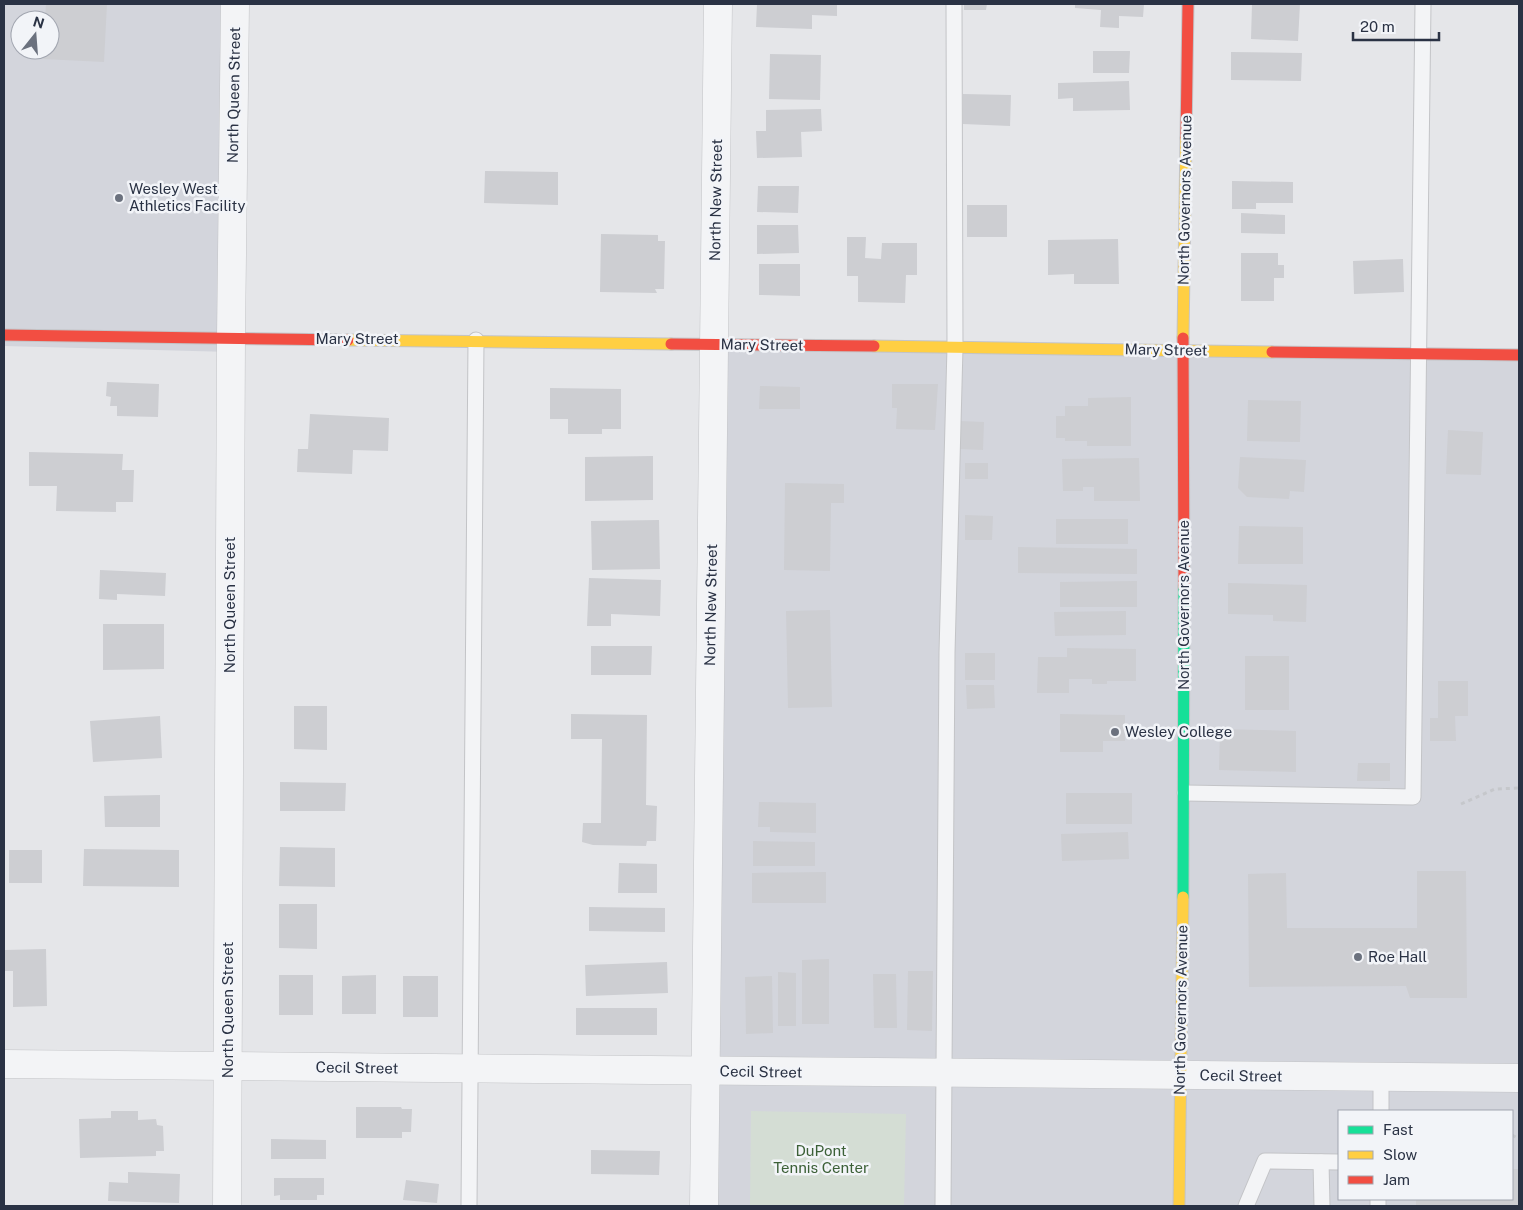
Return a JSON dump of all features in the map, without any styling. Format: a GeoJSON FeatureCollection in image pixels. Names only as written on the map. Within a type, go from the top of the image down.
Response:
{"type":"FeatureCollection","features":[{"type":"Feature","properties":{"kind":"street","name":"North Queen Street"},"geometry":{"type":"LineString","coordinates":[[227,1206],[231,338],[235,4]]}},
{"type":"Feature","properties":{"kind":"street","name":"North New Street"},"geometry":{"type":"LineString","coordinates":[[704,1206],[718,4]]}},
{"type":"Feature","properties":{"kind":"street","name":"North Governors Avenue"},"geometry":{"type":"LineString","coordinates":[[1179,1206],[1185,793],[1183,350],[1188,4]]}},
{"type":"Feature","properties":{"kind":"street","name":"Mary Street"},"geometry":{"type":"LineString","coordinates":[[4,335],[476,340],[1519,356]]}},
{"type":"Feature","properties":{"kind":"street","name":"Cecil Street"},"geometry":{"type":"LineString","coordinates":[[4,1064],[1519,1078]]}},
{"type":"Feature","properties":{"kind":"lane"},"geometry":{"type":"LineString","coordinates":[[943,1206],[947,653],[955,347],[954,4]]}},
{"type":"Feature","properties":{"kind":"lane"},"geometry":{"type":"LineString","coordinates":[[1185,793],[1413,796],[1423,4]]}},
{"type":"Feature","properties":{"kind":"lane"},"geometry":{"type":"LineString","coordinates":[[469,1206],[476,340]]}},
{"type":"Feature","properties":{"kind":"lane"},"geometry":{"type":"LineString","coordinates":[[1380,1110],[1381,1077]]}},
{"type":"Feature","properties":{"kind":"lane"},"geometry":{"type":"LineString","coordinates":[[1246,1206],[1265,1161],[1338,1162]]}},
{"type":"Feature","properties":{"kind":"lane"},"geometry":{"type":"LineString","coordinates":[[1321,1162],[1322,1206]]}},
{"type":"Feature","properties":{"kind":"path"},"geometry":{"type":"LineString","coordinates":[[1461,804],[1495,789],[1519,788]]}},
{"type":"Feature","properties":{"kind":"shaded area","name":"Wesley West Athletics Facility"},"geometry":{"type":"Polygon","coordinates":[[[4,4],[237,4],[231,352],[4,346],[4,4]]]}},
{"type":"Feature","properties":{"kind":"shaded area","name":"Wesley College"},"geometry":{"type":"Polygon","coordinates":[[[715,344],[1519,354],[1519,1206],[705,1206],[715,344]]]}},
{"type":"Feature","properties":{"kind":"green space","name":"DuPont Tennis Center"},"geometry":{"type":"Polygon","coordinates":[[[751,1111],[906,1114],[904,1206],[750,1206],[751,1111]]]}},
{"type":"Feature","properties":{"kind":"building"},"geometry":{"type":"Polygon","coordinates":[[[46,4],[107,4],[104,62],[60,60],[60,10],[46,10],[46,4]]]}},
{"type":"Feature","properties":{"kind":"building"},"geometry":{"type":"Polygon","coordinates":[[[757,4],[837,4],[837,16],[812,15],[812,29],[756,27],[757,4]]]}},
{"type":"Feature","properties":{"kind":"building"},"geometry":{"type":"Polygon","coordinates":[[[964,4],[987,4],[986,10],[964,10],[964,4]]]}},
{"type":"Feature","properties":{"kind":"building"},"geometry":{"type":"Polygon","coordinates":[[[1075,4],[1144,4],[1143,17],[1119,16],[1119,28],[1100,27],[1101,10],[1075,8],[1075,4]]]}},
{"type":"Feature","properties":{"kind":"building"},"geometry":{"type":"Polygon","coordinates":[[[1252,4],[1300,4],[1298,41],[1251,39],[1252,4]]]}},
{"type":"Feature","properties":{"kind":"building"},"geometry":{"type":"Polygon","coordinates":[[[1093,51],[1130,51],[1129,73],[1093,73],[1093,51]]]}},
{"type":"Feature","properties":{"kind":"building"},"geometry":{"type":"Polygon","coordinates":[[[1231,52],[1302,53],[1301,81],[1231,80],[1231,52]]]}},
{"type":"Feature","properties":{"kind":"building"},"geometry":{"type":"Polygon","coordinates":[[[770,54],[821,55],[820,100],[769,99],[770,54]]]}},
{"type":"Feature","properties":{"kind":"building"},"geometry":{"type":"Polygon","coordinates":[[[1129,81],[1130,110],[1073,111],[1073,98],[1058,99],[1058,83],[1129,81]]]}},
{"type":"Feature","properties":{"kind":"building"},"geometry":{"type":"Polygon","coordinates":[[[963,94],[1011,95],[1010,126],[963,124],[963,94]]]}},
{"type":"Feature","properties":{"kind":"building"},"geometry":{"type":"Polygon","coordinates":[[[821,109],[822,131],[801,132],[802,157],[757,158],[756,131],[766,131],[766,110],[821,109]]]}},
{"type":"Feature","properties":{"kind":"building"},"geometry":{"type":"Polygon","coordinates":[[[485,171],[558,172],[558,205],[484,203],[485,171]]]}},
{"type":"Feature","properties":{"kind":"building"},"geometry":{"type":"Polygon","coordinates":[[[1232,181],[1293,182],[1293,203],[1256,203],[1256,209],[1232,209],[1232,181]]]}},
{"type":"Feature","properties":{"kind":"building"},"geometry":{"type":"Polygon","coordinates":[[[758,186],[799,186],[798,213],[757,212],[758,186]]]}},
{"type":"Feature","properties":{"kind":"building"},"geometry":{"type":"Polygon","coordinates":[[[967,205],[1007,205],[1007,237],[967,237],[967,205]]]}},
{"type":"Feature","properties":{"kind":"building"},"geometry":{"type":"Polygon","coordinates":[[[1241,213],[1285,215],[1285,234],[1241,233],[1241,213]]]}},
{"type":"Feature","properties":{"kind":"building"},"geometry":{"type":"Polygon","coordinates":[[[757,225],[798,225],[799,253],[757,254],[757,225]]]}},
{"type":"Feature","properties":{"kind":"building"},"geometry":{"type":"Polygon","coordinates":[[[601,234],[658,235],[658,241],[665,241],[664,289],[655,289],[657,293],[600,292],[601,234]]]}},
{"type":"Feature","properties":{"kind":"building"},"geometry":{"type":"Polygon","coordinates":[[[847,237],[866,237],[865,258],[881,259],[882,243],[917,243],[917,275],[906,275],[905,303],[858,302],[858,276],[847,276],[847,237]]]}},
{"type":"Feature","properties":{"kind":"building"},"geometry":{"type":"Polygon","coordinates":[[[1118,239],[1119,284],[1074,284],[1074,274],[1048,275],[1048,240],[1118,239]]]}},
{"type":"Feature","properties":{"kind":"building"},"geometry":{"type":"Polygon","coordinates":[[[1241,253],[1278,253],[1278,265],[1284,265],[1284,278],[1274,278],[1274,301],[1241,301],[1241,253]]]}},
{"type":"Feature","properties":{"kind":"building"},"geometry":{"type":"Polygon","coordinates":[[[1403,259],[1404,292],[1354,294],[1353,261],[1403,259]]]}},
{"type":"Feature","properties":{"kind":"building"},"geometry":{"type":"Polygon","coordinates":[[[759,264],[800,264],[800,296],[759,295],[759,264]]]}},
{"type":"Feature","properties":{"kind":"building"},"geometry":{"type":"Polygon","coordinates":[[[107,382],[159,384],[158,417],[117,416],[117,406],[110,406],[111,397],[106,396],[107,382]]]}},
{"type":"Feature","properties":{"kind":"building"},"geometry":{"type":"Polygon","coordinates":[[[892,384],[938,384],[935,430],[896,429],[897,408],[892,408],[892,384]]]}},
{"type":"Feature","properties":{"kind":"building"},"geometry":{"type":"Polygon","coordinates":[[[760,386],[800,387],[800,409],[759,409],[760,386]]]}},
{"type":"Feature","properties":{"kind":"building"},"geometry":{"type":"Polygon","coordinates":[[[550,388],[621,389],[621,429],[602,429],[602,434],[568,434],[568,419],[550,419],[550,388]]]}},
{"type":"Feature","properties":{"kind":"building"},"geometry":{"type":"Polygon","coordinates":[[[1131,397],[1131,446],[1087,446],[1087,441],[1065,441],[1065,438],[1056,438],[1056,416],[1065,416],[1065,406],[1088,406],[1088,398],[1131,397]]]}},
{"type":"Feature","properties":{"kind":"building"},"geometry":{"type":"Polygon","coordinates":[[[1248,400],[1301,401],[1300,442],[1247,441],[1248,400]]]}},
{"type":"Feature","properties":{"kind":"building"},"geometry":{"type":"Polygon","coordinates":[[[310,414],[389,418],[388,451],[353,450],[352,474],[297,472],[298,449],[308,449],[310,414]]]}},
{"type":"Feature","properties":{"kind":"building"},"geometry":{"type":"Polygon","coordinates":[[[960,421],[984,422],[983,450],[960,449],[960,421]]]}},
{"type":"Feature","properties":{"kind":"building"},"geometry":{"type":"Polygon","coordinates":[[[1448,430],[1483,432],[1481,475],[1446,474],[1448,430]]]}},
{"type":"Feature","properties":{"kind":"building"},"geometry":{"type":"Polygon","coordinates":[[[29,452],[123,454],[122,470],[134,470],[133,502],[116,502],[116,512],[56,511],[57,486],[29,486],[29,452]]]}},
{"type":"Feature","properties":{"kind":"building"},"geometry":{"type":"Polygon","coordinates":[[[653,456],[653,500],[585,501],[585,457],[653,456]]]}},
{"type":"Feature","properties":{"kind":"building"},"geometry":{"type":"Polygon","coordinates":[[[1240,457],[1306,460],[1304,492],[1290,491],[1289,499],[1247,497],[1238,488],[1240,457]]]}},
{"type":"Feature","properties":{"kind":"building"},"geometry":{"type":"Polygon","coordinates":[[[1139,458],[1140,501],[1094,501],[1094,487],[1083,487],[1083,491],[1063,491],[1062,459],[1139,458]]]}},
{"type":"Feature","properties":{"kind":"building"},"geometry":{"type":"Polygon","coordinates":[[[965,463],[988,463],[988,479],[965,479],[965,463]]]}},
{"type":"Feature","properties":{"kind":"building"},"geometry":{"type":"Polygon","coordinates":[[[785,483],[844,484],[844,503],[831,503],[830,571],[784,570],[785,483]]]}},
{"type":"Feature","properties":{"kind":"building"},"geometry":{"type":"Polygon","coordinates":[[[965,515],[993,516],[992,540],[965,540],[965,515]]]}},
{"type":"Feature","properties":{"kind":"building"},"geometry":{"type":"Polygon","coordinates":[[[1056,519],[1128,519],[1128,544],[1056,544],[1056,519]]]}},
{"type":"Feature","properties":{"kind":"building"},"geometry":{"type":"Polygon","coordinates":[[[659,520],[660,569],[592,570],[591,521],[659,520]]]}},
{"type":"Feature","properties":{"kind":"building"},"geometry":{"type":"Polygon","coordinates":[[[1239,526],[1303,527],[1303,564],[1238,564],[1239,526]]]}},
{"type":"Feature","properties":{"kind":"building"},"geometry":{"type":"Polygon","coordinates":[[[1018,547],[1137,549],[1137,574],[1018,573],[1018,547]]]}},
{"type":"Feature","properties":{"kind":"building"},"geometry":{"type":"Polygon","coordinates":[[[100,570],[166,573],[165,596],[117,594],[117,600],[99,599],[100,570]]]}},
{"type":"Feature","properties":{"kind":"building"},"geometry":{"type":"Polygon","coordinates":[[[589,578],[661,580],[660,616],[611,614],[611,626],[587,626],[589,578]]]}},
{"type":"Feature","properties":{"kind":"building"},"geometry":{"type":"Polygon","coordinates":[[[1137,581],[1137,607],[1060,607],[1060,582],[1137,581]]]}},
{"type":"Feature","properties":{"kind":"building"},"geometry":{"type":"Polygon","coordinates":[[[1228,583],[1307,585],[1306,622],[1273,621],[1273,615],[1228,614],[1228,583]]]}},
{"type":"Feature","properties":{"kind":"building"},"geometry":{"type":"Polygon","coordinates":[[[830,610],[832,707],[788,708],[786,611],[830,610]]]}},
{"type":"Feature","properties":{"kind":"building"},"geometry":{"type":"Polygon","coordinates":[[[1126,611],[1126,635],[1055,636],[1054,612],[1126,611]]]}},
{"type":"Feature","properties":{"kind":"building"},"geometry":{"type":"Polygon","coordinates":[[[103,624],[164,624],[164,669],[103,670],[103,624]]]}},
{"type":"Feature","properties":{"kind":"building"},"geometry":{"type":"Polygon","coordinates":[[[591,646],[652,646],[651,675],[591,675],[591,646]]]}},
{"type":"Feature","properties":{"kind":"building"},"geometry":{"type":"Polygon","coordinates":[[[1067,648],[1136,649],[1136,681],[1107,681],[1107,684],[1092,684],[1092,679],[1069,679],[1069,693],[1037,693],[1038,657],[1067,657],[1067,648]]]}},
{"type":"Feature","properties":{"kind":"building"},"geometry":{"type":"Polygon","coordinates":[[[965,653],[995,653],[995,680],[965,680],[965,653]]]}},
{"type":"Feature","properties":{"kind":"building"},"geometry":{"type":"Polygon","coordinates":[[[1245,656],[1289,656],[1289,710],[1245,710],[1245,656]]]}},
{"type":"Feature","properties":{"kind":"building"},"geometry":{"type":"Polygon","coordinates":[[[1438,681],[1468,681],[1468,716],[1455,716],[1456,741],[1430,741],[1430,718],[1438,718],[1438,681]]]}},
{"type":"Feature","properties":{"kind":"building"},"geometry":{"type":"Polygon","coordinates":[[[966,685],[994,685],[995,708],[967,709],[966,685]]]}},
{"type":"Feature","properties":{"kind":"building"},"geometry":{"type":"Polygon","coordinates":[[[294,706],[327,706],[327,750],[294,749],[294,706]]]}},
{"type":"Feature","properties":{"kind":"building"},"geometry":{"type":"Polygon","coordinates":[[[571,714],[647,715],[646,805],[657,806],[656,841],[647,841],[646,846],[593,845],[582,842],[583,823],[601,823],[602,739],[571,739],[571,714]]]}},
{"type":"Feature","properties":{"kind":"building"},"geometry":{"type":"Polygon","coordinates":[[[1060,714],[1125,715],[1125,741],[1103,741],[1103,752],[1060,752],[1060,714]]]}},
{"type":"Feature","properties":{"kind":"building"},"geometry":{"type":"Polygon","coordinates":[[[160,716],[162,758],[93,762],[90,721],[160,716]]]}},
{"type":"Feature","properties":{"kind":"building"},"geometry":{"type":"Polygon","coordinates":[[[1220,729],[1296,731],[1296,772],[1219,770],[1220,729]]]}},
{"type":"Feature","properties":{"kind":"building"},"geometry":{"type":"Polygon","coordinates":[[[1358,763],[1390,763],[1390,781],[1357,781],[1358,763]]]}},
{"type":"Feature","properties":{"kind":"building"},"geometry":{"type":"Polygon","coordinates":[[[280,782],[346,783],[345,811],[280,811],[280,782]]]}},
{"type":"Feature","properties":{"kind":"building"},"geometry":{"type":"Polygon","coordinates":[[[1066,793],[1132,793],[1132,824],[1066,824],[1066,793]]]}},
{"type":"Feature","properties":{"kind":"building"},"geometry":{"type":"Polygon","coordinates":[[[160,795],[160,827],[105,827],[104,796],[160,795]]]}},
{"type":"Feature","properties":{"kind":"building"},"geometry":{"type":"Polygon","coordinates":[[[759,802],[816,803],[816,833],[770,832],[770,827],[758,827],[759,802]]]}},
{"type":"Feature","properties":{"kind":"building"},"geometry":{"type":"Polygon","coordinates":[[[1128,832],[1129,859],[1062,861],[1061,834],[1128,832]]]}},
{"type":"Feature","properties":{"kind":"building"},"geometry":{"type":"Polygon","coordinates":[[[753,841],[815,842],[815,866],[753,866],[753,841]]]}},
{"type":"Feature","properties":{"kind":"building"},"geometry":{"type":"Polygon","coordinates":[[[280,847],[335,848],[335,887],[279,886],[280,847]]]}},
{"type":"Feature","properties":{"kind":"building"},"geometry":{"type":"Polygon","coordinates":[[[84,849],[179,850],[179,887],[83,886],[84,849]]]}},
{"type":"Feature","properties":{"kind":"building"},"geometry":{"type":"Polygon","coordinates":[[[9,850],[42,850],[42,883],[9,883],[9,850]]]}},
{"type":"Feature","properties":{"kind":"building"},"geometry":{"type":"Polygon","coordinates":[[[619,863],[657,864],[657,893],[618,893],[619,863]]]}},
{"type":"Feature","properties":{"kind":"building","name":"Roe Hall"},"geometry":{"type":"Polygon","coordinates":[[[1417,871],[1466,871],[1467,998],[1410,998],[1406,986],[1249,987],[1248,874],[1286,873],[1287,928],[1417,928],[1417,871]]]}},
{"type":"Feature","properties":{"kind":"building"},"geometry":{"type":"Polygon","coordinates":[[[826,872],[826,903],[752,903],[752,873],[826,872]]]}},
{"type":"Feature","properties":{"kind":"building"},"geometry":{"type":"Polygon","coordinates":[[[279,904],[317,904],[317,949],[279,948],[279,904]]]}},
{"type":"Feature","properties":{"kind":"building"},"geometry":{"type":"Polygon","coordinates":[[[589,907],[665,908],[665,932],[589,931],[589,907]]]}},
{"type":"Feature","properties":{"kind":"building"},"geometry":{"type":"Polygon","coordinates":[[[46,949],[47,1006],[13,1007],[13,971],[5,971],[5,950],[46,949]]]}},
{"type":"Feature","properties":{"kind":"building"},"geometry":{"type":"Polygon","coordinates":[[[829,959],[829,1024],[802,1024],[802,960],[829,959]]]}},
{"type":"Feature","properties":{"kind":"building"},"geometry":{"type":"Polygon","coordinates":[[[667,962],[668,993],[586,996],[585,965],[667,962]]]}},
{"type":"Feature","properties":{"kind":"building"},"geometry":{"type":"Polygon","coordinates":[[[908,971],[933,971],[932,1031],[907,1030],[908,971]]]}},
{"type":"Feature","properties":{"kind":"building"},"geometry":{"type":"Polygon","coordinates":[[[778,972],[796,973],[796,1026],[778,1026],[778,972]]]}},
{"type":"Feature","properties":{"kind":"building"},"geometry":{"type":"Polygon","coordinates":[[[873,974],[896,974],[897,1028],[874,1028],[873,974]]]}},
{"type":"Feature","properties":{"kind":"building"},"geometry":{"type":"Polygon","coordinates":[[[279,975],[313,975],[313,1015],[279,1015],[279,975]]]}},
{"type":"Feature","properties":{"kind":"building"},"geometry":{"type":"Polygon","coordinates":[[[376,975],[376,1014],[342,1014],[342,976],[376,975]]]}},
{"type":"Feature","properties":{"kind":"building"},"geometry":{"type":"Polygon","coordinates":[[[403,976],[438,976],[438,1017],[403,1017],[403,976]]]}},
{"type":"Feature","properties":{"kind":"building"},"geometry":{"type":"Polygon","coordinates":[[[772,976],[773,1033],[746,1034],[745,977],[772,976]]]}},
{"type":"Feature","properties":{"kind":"building"},"geometry":{"type":"Polygon","coordinates":[[[576,1008],[657,1008],[657,1035],[576,1035],[576,1008]]]}},
{"type":"Feature","properties":{"kind":"building"},"geometry":{"type":"Polygon","coordinates":[[[356,1107],[401,1107],[402,1109],[412,1109],[411,1132],[402,1132],[402,1138],[356,1138],[356,1107]]]}},
{"type":"Feature","properties":{"kind":"building"},"geometry":{"type":"Polygon","coordinates":[[[111,1111],[138,1111],[138,1120],[156,1119],[157,1125],[163,1126],[164,1151],[156,1151],[156,1156],[80,1158],[79,1119],[111,1118],[111,1111]]]}},
{"type":"Feature","properties":{"kind":"building"},"geometry":{"type":"Polygon","coordinates":[[[271,1139],[326,1140],[326,1159],[271,1159],[271,1139]]]}},
{"type":"Feature","properties":{"kind":"building"},"geometry":{"type":"Polygon","coordinates":[[[591,1150],[660,1151],[659,1175],[591,1174],[591,1150]]]}},
{"type":"Feature","properties":{"kind":"building"},"geometry":{"type":"Polygon","coordinates":[[[1513,1169],[1519,1169],[1519,1206],[1416,1206],[1416,1200],[1513,1200],[1513,1169]]]}},
{"type":"Feature","properties":{"kind":"building"},"geometry":{"type":"Polygon","coordinates":[[[128,1172],[180,1174],[179,1203],[108,1201],[109,1182],[128,1183],[128,1172]]]}},
{"type":"Feature","properties":{"kind":"building"},"geometry":{"type":"Polygon","coordinates":[[[274,1178],[324,1178],[324,1195],[317,1195],[317,1200],[280,1200],[280,1195],[274,1196],[274,1178]]]}},
{"type":"Feature","properties":{"kind":"building"},"geometry":{"type":"Polygon","coordinates":[[[406,1180],[439,1184],[437,1203],[403,1200],[406,1180]]]}},
{"type":"Feature","properties":{"kind":"traffic: fast"},"geometry":{"type":"LineString","coordinates":[[1183,897],[1184,587]]}},
{"type":"Feature","properties":{"kind":"traffic: slow"},"geometry":{"type":"LineString","coordinates":[[1183,338],[1186,138]]}},
{"type":"Feature","properties":{"kind":"traffic: slow"},"geometry":{"type":"LineString","coordinates":[[348,340],[671,344]]}},
{"type":"Feature","properties":{"kind":"traffic: slow"},"geometry":{"type":"LineString","coordinates":[[874,346],[1272,352]]}},
{"type":"Feature","properties":{"kind":"traffic: slow"},"geometry":{"type":"LineString","coordinates":[[1179,1206],[1183,897]]}},
{"type":"Feature","properties":{"kind":"traffic: jam"},"geometry":{"type":"LineString","coordinates":[[1186,138],[1188,4]]}},
{"type":"Feature","properties":{"kind":"traffic: jam"},"geometry":{"type":"LineString","coordinates":[[4,335],[348,340]]}},
{"type":"Feature","properties":{"kind":"traffic: jam"},"geometry":{"type":"LineString","coordinates":[[1183,338],[1184,587]]}},
{"type":"Feature","properties":{"kind":"traffic: jam"},"geometry":{"type":"LineString","coordinates":[[671,344],[874,346]]}},
{"type":"Feature","properties":{"kind":"traffic: jam"},"geometry":{"type":"LineString","coordinates":[[1272,352],[1519,355]]}},
{"type":"Feature","properties":{"kind":"place","name":"Wesley West Athletics Facility"},"geometry":{"type":"Point","coordinates":[119,198]}},
{"type":"Feature","properties":{"kind":"place","name":"Wesley College"},"geometry":{"type":"Point","coordinates":[1115,732]}},
{"type":"Feature","properties":{"kind":"place","name":"Roe Hall"},"geometry":{"type":"Point","coordinates":[1358,957]}}]}
